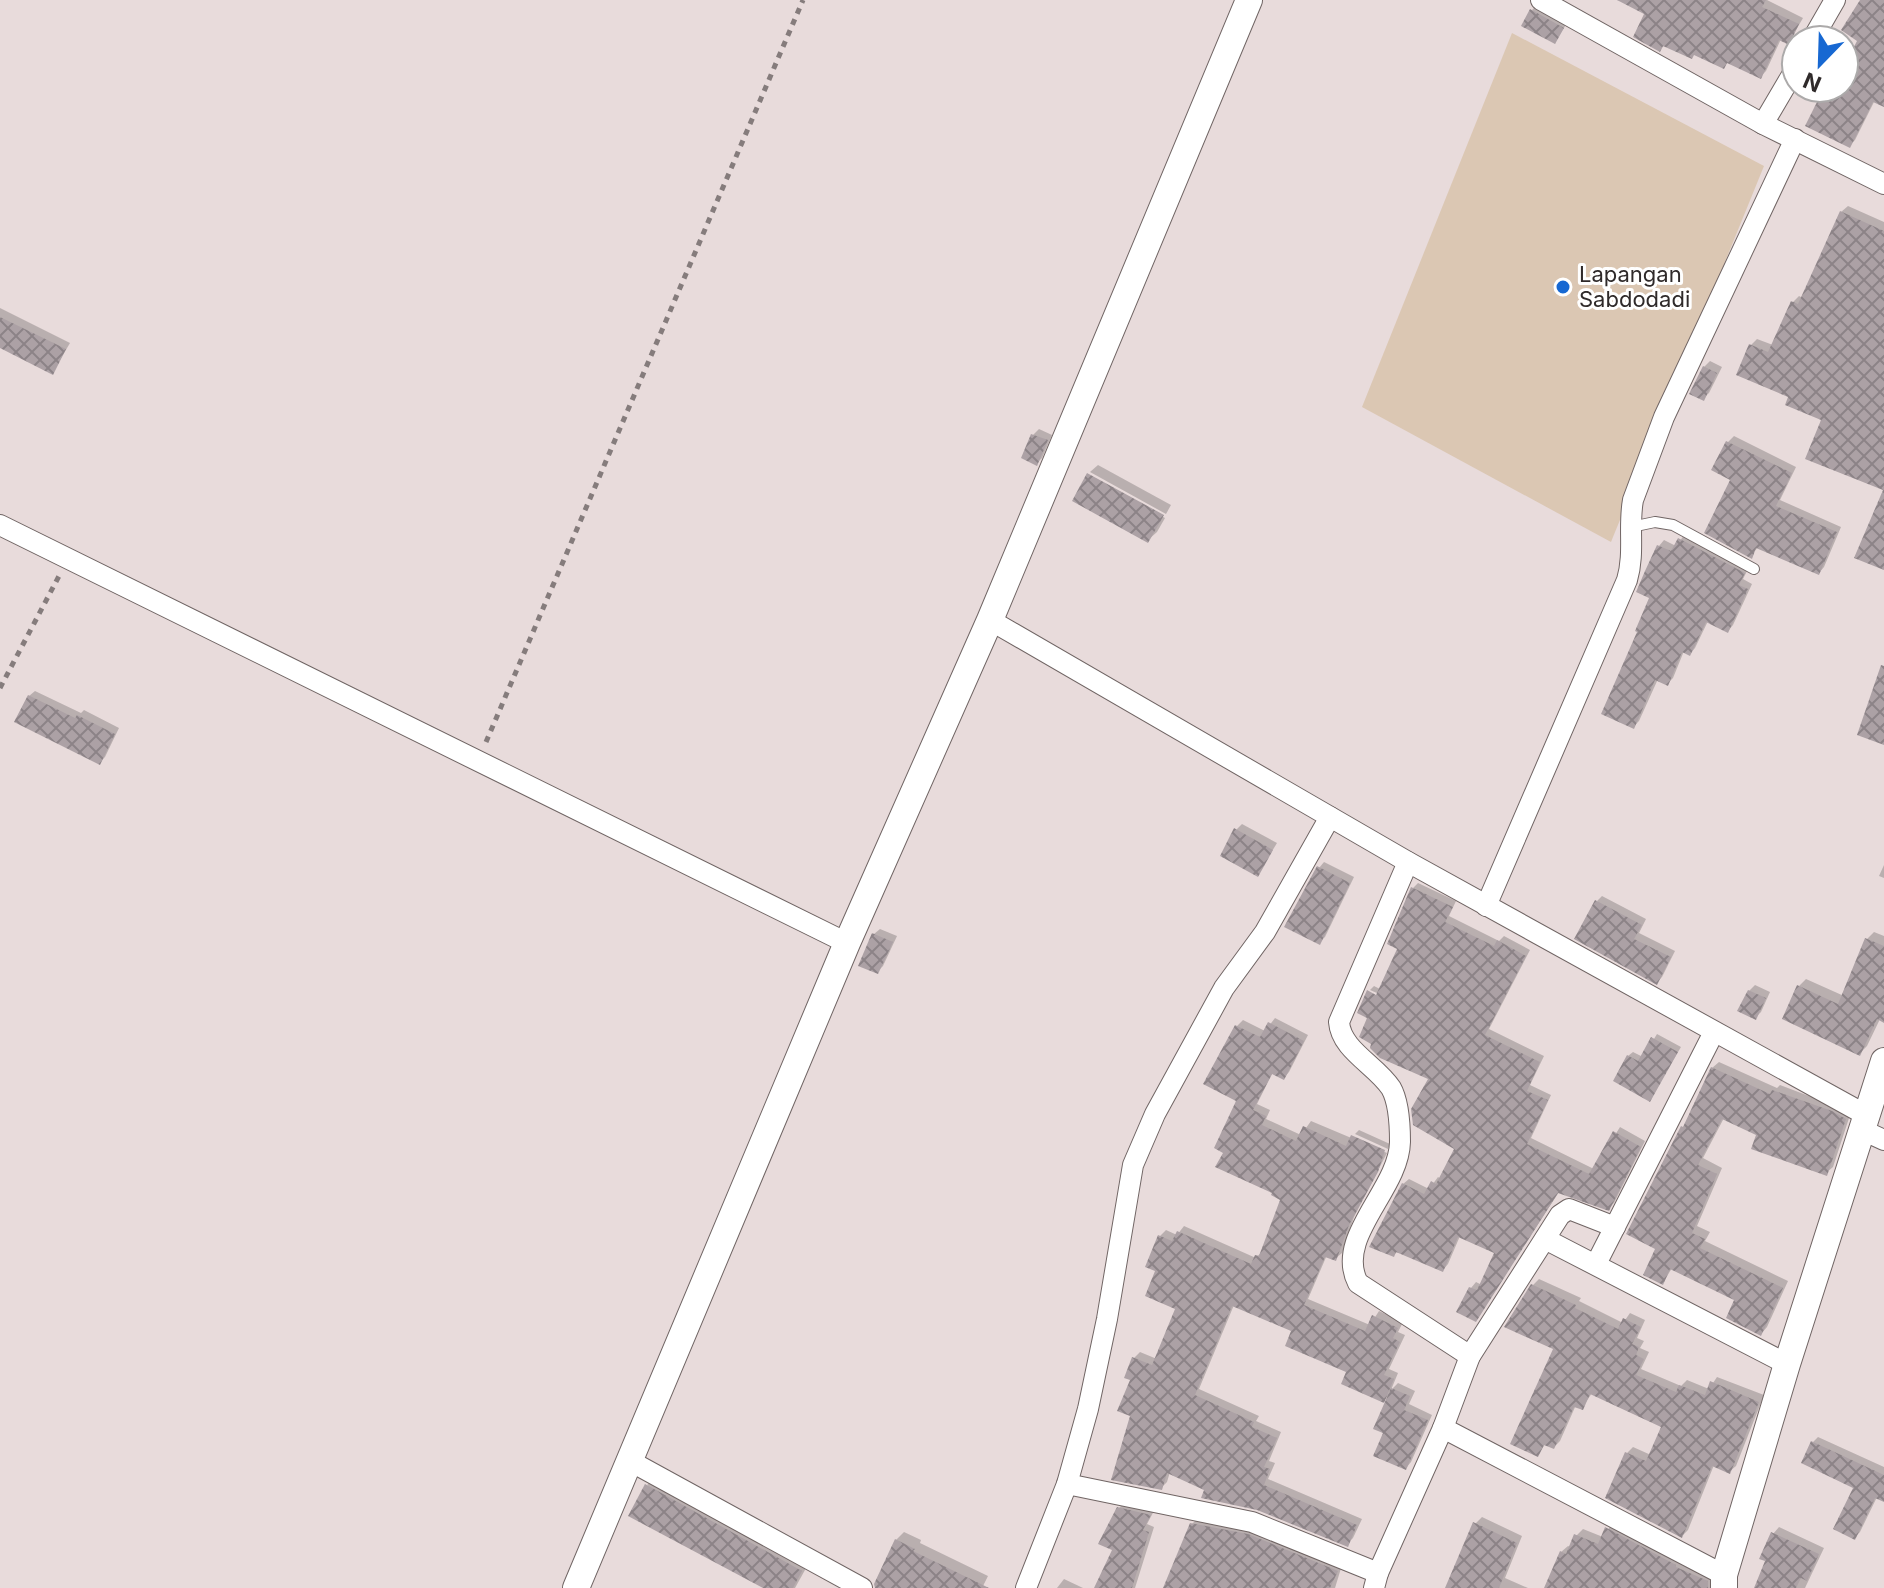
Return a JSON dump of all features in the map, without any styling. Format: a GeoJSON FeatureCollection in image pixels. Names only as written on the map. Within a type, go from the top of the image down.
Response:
{"type":"FeatureCollection","features":[{"type":"Feature","properties":{"kind":"street"},"geometry":{"type":"LineString","coordinates":[[576,1588],[847,943],[990,620],[1249,0]]}},
{"type":"Feature","properties":{"kind":"street"},"geometry":{"type":"LineString","coordinates":[[1541,0],[1763,124],[1884,184]]}},
{"type":"Feature","properties":{"kind":"street"},"geometry":{"type":"LineString","coordinates":[[1821,24],[1835,0]]}},
{"type":"Feature","properties":{"kind":"street"},"geometry":{"type":"LineString","coordinates":[[1763,124],[1780,95]]}},
{"type":"Feature","properties":{"kind":"street"},"geometry":{"type":"LineString","coordinates":[[1486,906],[1627,580],[1633,549],[1633,500],[1664,417],[1795,139]]}},
{"type":"Feature","properties":{"kind":"street"},"geometry":{"type":"LineString","coordinates":[[0,525],[847,943]]}},
{"type":"Feature","properties":{"kind":"street"},"geometry":{"type":"LineString","coordinates":[[990,620],[1408,862],[1714,1032],[1870,1128]]}},
{"type":"Feature","properties":{"kind":"street"},"geometry":{"type":"LineString","coordinates":[[1026,1588],[1067,1484],[1088,1409],[1133,1165],[1155,1114],[1224,988],[1265,932],[1330,817]]}},
{"type":"Feature","properties":{"kind":"street"},"geometry":{"type":"LineString","coordinates":[[1408,862],[1339,1022],[1340,1032],[1347,1042],[1392,1090],[1400,1145],[1392,1173],[1354,1247],[1351,1270],[1358,1283],[1470,1356]]}},
{"type":"Feature","properties":{"kind":"street"},"geometry":{"type":"LineString","coordinates":[[1596,1264],[1714,1032]]}},
{"type":"Feature","properties":{"kind":"street"},"geometry":{"type":"LineString","coordinates":[[1443,1428],[1724,1581],[1787,1364],[1870,1128],[1884,1061]]}},
{"type":"Feature","properties":{"kind":"street"},"geometry":{"type":"LineString","coordinates":[[1067,1484],[1252,1522],[1376,1580],[1443,1428],[1470,1356],[1560,1215],[1569,1209],[1577,1210],[1615,1227]]}},
{"type":"Feature","properties":{"kind":"street"},"geometry":{"type":"LineString","coordinates":[[1545,1239],[1787,1364]]}},
{"type":"Feature","properties":{"kind":"street"},"geometry":{"type":"LineString","coordinates":[[630,1461],[862,1588]]}},
{"type":"Feature","properties":{"kind":"lane"},"geometry":{"type":"LineString","coordinates":[[1631,527],[1655,522],[1673,525],[1754,569]]}},
{"type":"Feature","properties":{"kind":"path"},"geometry":{"type":"LineString","coordinates":[[477,761],[803,0]]}},
{"type":"Feature","properties":{"kind":"path"},"geometry":{"type":"LineString","coordinates":[[0,688],[67,558]]}},
{"type":"Feature","properties":{"kind":"shaded area","name":"Lapangan Sabdodadi"},"geometry":{"type":"Polygon","coordinates":[[[1512,33],[1764,166],[1611,542],[1362,407],[1512,33]]]}},
{"type":"Feature","properties":{"kind":"building"},"geometry":{"type":"Polygon","coordinates":[[[1617,0],[1766,0],[1762,7],[1799,24],[1780,24],[1780,40],[1761,79],[1727,63],[1724,69],[1694,55],[1692,59],[1663,46],[1660,52],[1633,37],[1644,14],[1617,0]]]}},
{"type":"Feature","properties":{"kind":"building"},"geometry":{"type":"Polygon","coordinates":[[[1860,0],[1884,0],[1884,107],[1873,102],[1850,148],[1805,126],[1816,104],[1860,104],[1860,24],[1845,24],[1860,0]]]}},
{"type":"Feature","properties":{"kind":"building"},"geometry":{"type":"Polygon","coordinates":[[[1530,9],[1564,28],[1555,44],[1521,26],[1530,9]]]}},
{"type":"Feature","properties":{"kind":"building"},"geometry":{"type":"Polygon","coordinates":[[[1840,211],[1884,231],[1884,570],[1854,558],[1883,490],[1805,459],[1821,420],[1785,405],[1788,397],[1736,375],[1749,344],[1768,352],[1791,301],[1798,304],[1840,211]]]}},
{"type":"Feature","properties":{"kind":"building"},"geometry":{"type":"Polygon","coordinates":[[[0,317],[66,349],[53,375],[0,348],[0,317]]]}},
{"type":"Feature","properties":{"kind":"building"},"geometry":{"type":"Polygon","coordinates":[[[1703,366],[1717,373],[1704,401],[1689,394],[1703,366]]]}},
{"type":"Feature","properties":{"kind":"building"},"geometry":{"type":"Polygon","coordinates":[[[1031,434],[1048,440],[1037,466],[1021,458],[1031,434]]]}},
{"type":"Feature","properties":{"kind":"building"},"geometry":{"type":"Polygon","coordinates":[[[1726,441],[1792,473],[1776,506],[1837,532],[1819,575],[1756,548],[1752,559],[1704,533],[1730,480],[1711,470],[1726,441]]]}},
{"type":"Feature","properties":{"kind":"building"},"geometry":{"type":"Polygon","coordinates":[[[1087,473],[1164,515],[1148,543],[1072,501],[1087,473]]]}},
{"type":"Feature","properties":{"kind":"building"},"geometry":{"type":"Polygon","coordinates":[[[1678,538],[1745,573],[1739,585],[1748,589],[1728,633],[1706,622],[1690,656],[1682,652],[1668,686],[1655,680],[1634,729],[1601,714],[1649,598],[1636,592],[1645,571],[1657,545],[1671,551],[1678,538]]]}},
{"type":"Feature","properties":{"kind":"building"},"geometry":{"type":"Polygon","coordinates":[[[1881,665],[1884,666],[1884,745],[1857,735],[1881,665]]]}},
{"type":"Feature","properties":{"kind":"building"},"geometry":{"type":"Polygon","coordinates":[[[28,695],[115,734],[100,765],[14,722],[28,695]]]}},
{"type":"Feature","properties":{"kind":"building"},"geometry":{"type":"Polygon","coordinates":[[[1234,828],[1273,850],[1258,877],[1220,856],[1234,828]]]}},
{"type":"Feature","properties":{"kind":"building"},"geometry":{"type":"Polygon","coordinates":[[[1317,866],[1350,883],[1320,945],[1284,927],[1317,866]]]}},
{"type":"Feature","properties":{"kind":"building"},"geometry":{"type":"Polygon","coordinates":[[[1411,887],[1453,907],[1445,922],[1494,946],[1497,940],[1526,956],[1485,1035],[1540,1062],[1527,1091],[1548,1100],[1527,1144],[1589,1174],[1613,1131],[1641,1147],[1609,1211],[1558,1193],[1476,1322],[1456,1312],[1469,1287],[1477,1290],[1494,1253],[1458,1237],[1443,1272],[1396,1252],[1394,1257],[1369,1247],[1402,1183],[1424,1194],[1431,1181],[1436,1184],[1454,1149],[1413,1125],[1411,1109],[1428,1079],[1380,1058],[1370,1048],[1371,1044],[1359,1037],[1367,1018],[1357,1013],[1367,990],[1376,995],[1397,949],[1387,944],[1411,887]]]}},
{"type":"Feature","properties":{"kind":"building"},"geometry":{"type":"Polygon","coordinates":[[[1595,900],[1642,925],[1634,939],[1671,957],[1657,985],[1574,939],[1595,900]]]}},
{"type":"Feature","properties":{"kind":"building"},"geometry":{"type":"Polygon","coordinates":[[[872,933],[893,942],[878,974],[858,966],[872,933]]]}},
{"type":"Feature","properties":{"kind":"building"},"geometry":{"type":"Polygon","coordinates":[[[1865,938],[1884,946],[1884,1023],[1877,1019],[1860,1056],[1782,1019],[1797,985],[1838,1004],[1865,938]]]}},
{"type":"Feature","properties":{"kind":"building"},"geometry":{"type":"Polygon","coordinates":[[[1748,990],[1766,998],[1756,1020],[1737,1011],[1748,990]]]}},
{"type":"Feature","properties":{"kind":"building"},"geometry":{"type":"Polygon","coordinates":[[[1268,1022],[1304,1041],[1284,1080],[1272,1074],[1253,1110],[1266,1116],[1262,1125],[1296,1141],[1303,1126],[1346,1146],[1351,1135],[1385,1150],[1378,1172],[1349,1225],[1336,1261],[1325,1257],[1304,1305],[1365,1331],[1372,1315],[1398,1328],[1393,1338],[1400,1342],[1384,1375],[1394,1379],[1384,1403],[1341,1384],[1346,1372],[1285,1346],[1291,1331],[1232,1306],[1195,1395],[1254,1422],[1252,1427],[1277,1438],[1264,1467],[1270,1469],[1264,1485],[1357,1525],[1348,1547],[1257,1510],[1201,1498],[1204,1490],[1167,1473],[1162,1490],[1111,1480],[1130,1416],[1117,1411],[1130,1380],[1124,1378],[1132,1357],[1152,1365],[1175,1309],[1145,1296],[1155,1271],[1145,1267],[1158,1235],[1172,1241],[1177,1231],[1251,1264],[1255,1255],[1259,1256],[1280,1200],[1272,1193],[1215,1167],[1223,1153],[1214,1148],[1236,1101],[1203,1084],[1235,1025],[1260,1037],[1268,1022]]]}},
{"type":"Feature","properties":{"kind":"building"},"geometry":{"type":"Polygon","coordinates":[[[1651,1037],[1678,1052],[1650,1102],[1613,1081],[1627,1055],[1638,1061],[1651,1037]]]}},
{"type":"Feature","properties":{"kind":"building"},"geometry":{"type":"Polygon","coordinates":[[[1711,1067],[1770,1094],[1772,1090],[1846,1119],[1827,1176],[1751,1149],[1756,1135],[1722,1119],[1698,1165],[1717,1174],[1692,1233],[1705,1239],[1700,1248],[1783,1288],[1761,1336],[1726,1318],[1734,1300],[1670,1269],[1663,1285],[1643,1275],[1655,1249],[1626,1234],[1711,1067]]]}},
{"type":"Feature","properties":{"kind":"building"},"geometry":{"type":"Polygon","coordinates":[[[1531,1284],[1618,1329],[1623,1318],[1641,1327],[1632,1344],[1639,1347],[1636,1355],[1644,1359],[1636,1375],[1676,1392],[1679,1385],[1705,1395],[1710,1381],[1759,1402],[1730,1474],[1712,1466],[1682,1538],[1605,1498],[1625,1452],[1646,1461],[1661,1427],[1590,1394],[1583,1410],[1574,1407],[1554,1449],[1544,1445],[1538,1457],[1510,1444],[1553,1349],[1504,1327],[1531,1284]]]}},
{"type":"Feature","properties":{"kind":"building"},"geometry":{"type":"Polygon","coordinates":[[[1391,1388],[1410,1396],[1404,1410],[1428,1420],[1406,1470],[1373,1456],[1383,1433],[1373,1429],[1391,1388]]]}},
{"type":"Feature","properties":{"kind":"building"},"geometry":{"type":"Polygon","coordinates":[[[1811,1441],[1884,1475],[1884,1502],[1875,1498],[1855,1540],[1833,1529],[1853,1488],[1801,1463],[1811,1441]]]}},
{"type":"Feature","properties":{"kind":"building"},"geometry":{"type":"Polygon","coordinates":[[[645,1484],[802,1571],[793,1588],[763,1588],[628,1516],[645,1484]]]}},
{"type":"Feature","properties":{"kind":"building"},"geometry":{"type":"Polygon","coordinates":[[[1117,1507],[1151,1515],[1143,1530],[1149,1532],[1132,1588],[1094,1588],[1112,1550],[1098,1544],[1117,1507]]]}},
{"type":"Feature","properties":{"kind":"building"},"geometry":{"type":"Polygon","coordinates":[[[1473,1522],[1517,1543],[1499,1588],[1445,1588],[1473,1522]]]}},
{"type":"Feature","properties":{"kind":"building"},"geometry":{"type":"Polygon","coordinates":[[[1190,1523],[1248,1534],[1338,1571],[1330,1588],[1163,1588],[1190,1523]]]}},
{"type":"Feature","properties":{"kind":"building"},"geometry":{"type":"Polygon","coordinates":[[[1605,1527],[1676,1567],[1708,1581],[1708,1588],[1544,1588],[1560,1551],[1566,1554],[1574,1534],[1598,1544],[1605,1527]]]}},
{"type":"Feature","properties":{"kind":"building"},"geometry":{"type":"Polygon","coordinates":[[[1771,1532],[1819,1554],[1807,1581],[1801,1578],[1796,1588],[1754,1588],[1765,1561],[1759,1559],[1771,1532]]]}},
{"type":"Feature","properties":{"kind":"building"},"geometry":{"type":"Polygon","coordinates":[[[895,1539],[989,1588],[875,1588],[874,1584],[895,1539]]]}},
{"type":"Feature","properties":{"kind":"place","name":"Lapangan Sabdodadi"},"geometry":{"type":"Point","coordinates":[1563,287]}}]}
